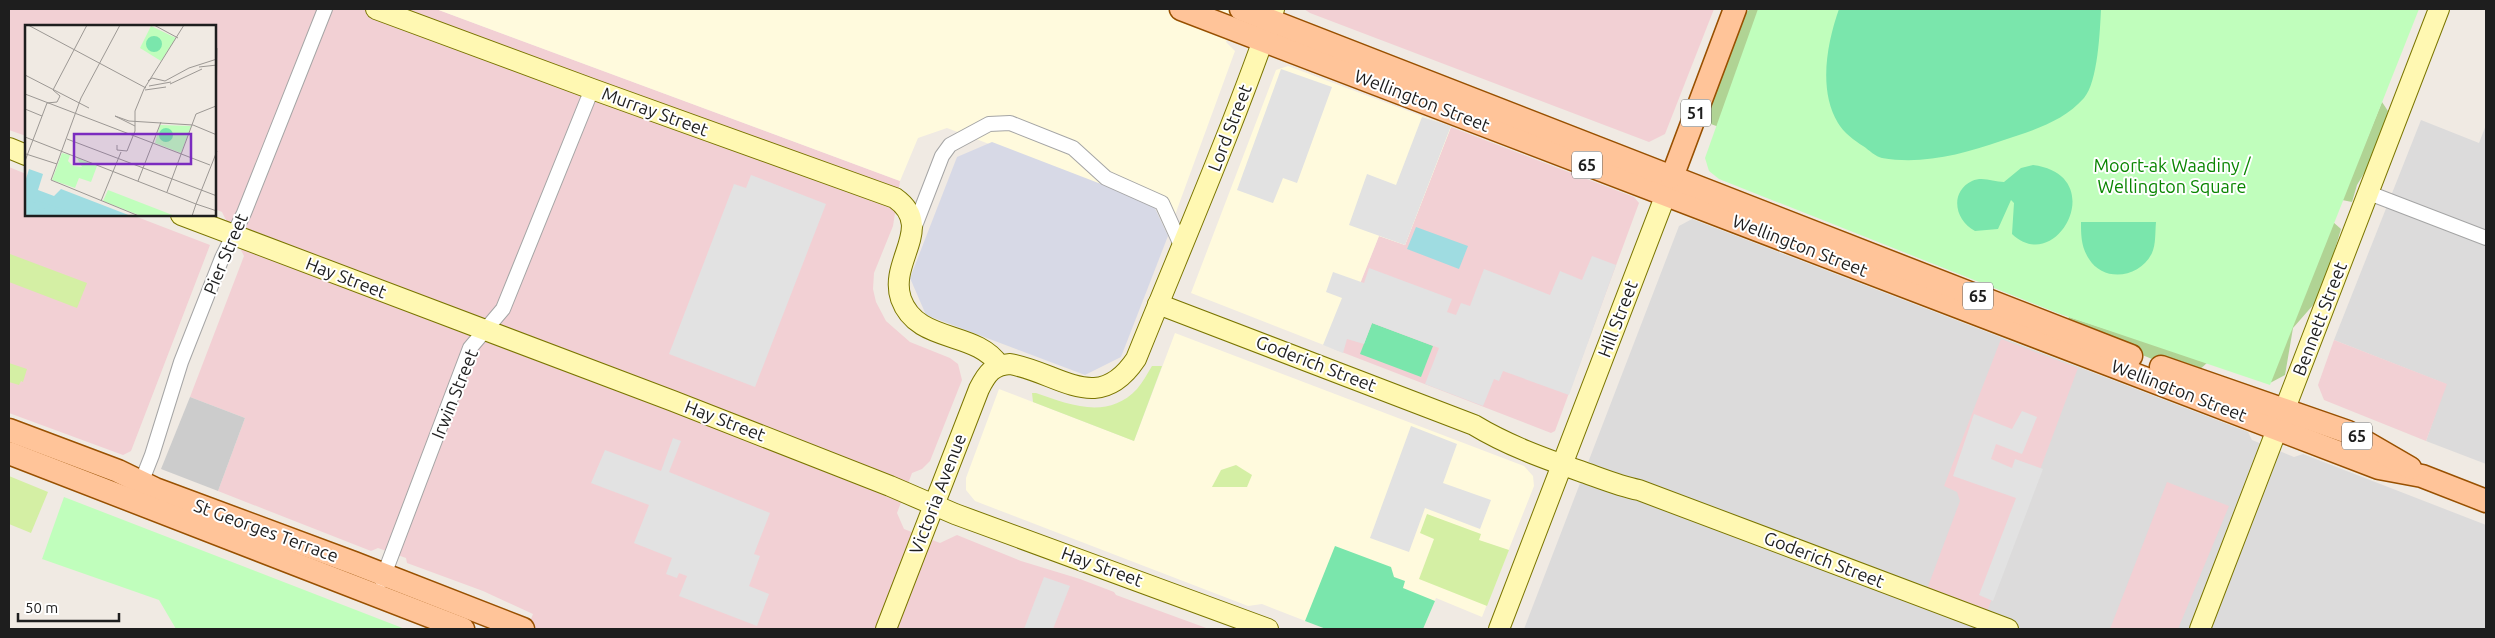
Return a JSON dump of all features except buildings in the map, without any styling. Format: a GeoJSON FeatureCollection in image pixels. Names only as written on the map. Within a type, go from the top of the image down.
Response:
{"type":"FeatureCollection","features":[{"type":"Feature","properties":{"kind":"main road","name":"Murray Street"},"geometry":{"type":"LineString","coordinates":[[376,9],[592,90],[895,198],[905,205],[910,212],[912,234]]}},
{"type":"Feature","properties":{"kind":"main road","name":"Wellington Street"},"geometry":{"type":"LineString","coordinates":[[1181,9],[1263,41],[1669,186],[2178,374],[2281,419],[2358,436],[2422,476],[2486,501]]}},
{"type":"Feature","properties":{"kind":"main road","name":"Wellington Street"},"geometry":{"type":"LineString","coordinates":[[1241,9],[1272,14],[1669,186]]}},
{"type":"Feature","properties":{"kind":"main road","name":"Hill Street"},"geometry":{"type":"LineString","coordinates":[[1500,629],[1735,9]]}},
{"type":"Feature","properties":{"kind":"main road","name":"Bennett Street"},"geometry":{"type":"LineString","coordinates":[[2200,629],[2439,9]]}},
{"type":"Feature","properties":{"kind":"main road","name":"Lord Street"},"geometry":{"type":"LineString","coordinates":[[998,365],[1021,366],[1087,389],[1105,387],[1120,378],[1136,359],[1181,245],[1225,142],[1272,14]]}},
{"type":"Feature","properties":{"kind":"main road"},"geometry":{"type":"LineString","coordinates":[[9,148],[25,155]]}},
{"type":"Feature","properties":{"kind":"main road","name":"Hay Street"},"geometry":{"type":"LineString","coordinates":[[184,216],[673,401],[934,505],[1268,629]]}},
{"type":"Feature","properties":{"kind":"main road"},"geometry":{"type":"LineString","coordinates":[[912,234],[898,275],[898,287],[906,310],[916,322],[930,330],[985,351],[998,365]]}},
{"type":"Feature","properties":{"kind":"main road","name":"Goderich Street"},"geometry":{"type":"LineString","coordinates":[[1158,304],[1474,425],[1495,438],[1627,477],[1639,490],[2008,629]]}},
{"type":"Feature","properties":{"kind":"main road","name":"Victoria Avenue"},"geometry":{"type":"LineString","coordinates":[[886,629],[979,389],[987,374],[998,365]]}},
{"type":"Feature","properties":{"kind":"main road","name":"St Georges Terrace"},"geometry":{"type":"LineString","coordinates":[[9,430],[118,471],[137,492]]}},
{"type":"Feature","properties":{"kind":"main road","name":"St Georges Terrace"},"geometry":{"type":"LineString","coordinates":[[9,453],[137,492],[380,585],[523,629]]}},
{"type":"Feature","properties":{"kind":"main road","name":"St Georges Terrace"},"geometry":{"type":"LineString","coordinates":[[380,585],[463,629]]}},
{"type":"Feature","properties":{"kind":"street","name":"Pier Street"},"geometry":{"type":"LineString","coordinates":[[137,492],[152,455],[181,362],[325,9]]}},
{"type":"Feature","properties":{"kind":"street","name":"Irwin Street"},"geometry":{"type":"LineString","coordinates":[[380,585],[470,348],[503,309],[592,90]]}},
{"type":"Feature","properties":{"kind":"street"},"geometry":{"type":"LineString","coordinates":[[912,234],[942,156],[950,145],[975,130],[1000,121],[1010,122],[1073,148],[1106,178],[1162,203],[1181,245]]}},
{"type":"Feature","properties":{"kind":"street"},"geometry":{"type":"LineString","coordinates":[[2369,193],[2486,238]]}},
{"type":"Feature","properties":{"kind":"shaded area"},"geometry":{"type":"Polygon","coordinates":[[[9,9],[436,9],[900,181],[893,226],[874,273],[873,289],[876,302],[886,321],[910,342],[950,358],[958,364],[962,380],[930,461],[922,469],[912,473],[897,513],[904,529],[940,543],[957,535],[1021,561],[1080,579],[1114,592],[1116,595],[1209,629],[527,629],[533,614],[483,591],[407,563],[406,558],[378,548],[371,551],[218,491],[245,418],[190,397],[244,256],[222,212],[216,209],[216,25],[25,25],[25,136],[9,130],[9,9]]]}},
{"type":"Feature","properties":{"kind":"shaded area"},"geometry":{"type":"Polygon","coordinates":[[[436,9],[1238,9],[1226,42],[1235,51],[1175,215],[947,128],[918,138],[900,181],[436,9]]]}},
{"type":"Feature","properties":{"kind":"shaded area"},"geometry":{"type":"Polygon","coordinates":[[[1304,9],[1714,9],[1665,134],[1649,142],[1310,13],[1304,9]]]}},
{"type":"Feature","properties":{"kind":"shaded area"},"geometry":{"type":"Polygon","coordinates":[[[1288,66],[1451,127],[1405,245],[1379,236],[1334,349],[1191,293],[1276,70],[1288,66]]]}},
{"type":"Feature","properties":{"kind":"shaded area"},"geometry":{"type":"Polygon","coordinates":[[[1281,69],[1332,87],[1297,183],[1283,178],[1273,203],[1237,190],[1281,69]]]}},
{"type":"Feature","properties":{"kind":"shaded area"},"geometry":{"type":"Polygon","coordinates":[[[1422,117],[1451,126],[1405,245],[1349,225],[1367,174],[1396,185],[1422,117]]]}},
{"type":"Feature","properties":{"kind":"shaded area"},"geometry":{"type":"Polygon","coordinates":[[[2421,120],[2479,143],[2486,125],[2486,464],[2426,441],[2446,384],[2334,340],[2421,120]]]}},
{"type":"Feature","properties":{"kind":"shaded area"},"geometry":{"type":"Polygon","coordinates":[[[1451,127],[1634,197],[1639,203],[1555,431],[1551,433],[1334,349],[1379,236],[1405,245],[1451,127]]]}},
{"type":"Feature","properties":{"kind":"shaded area"},"geometry":{"type":"Polygon","coordinates":[[[992,142],[1153,204],[1168,236],[1121,357],[1085,375],[926,315],[910,278],[957,157],[992,142]]]}},
{"type":"Feature","properties":{"kind":"shaded area"},"geometry":{"type":"Polygon","coordinates":[[[9,167],[25,174],[25,216],[135,216],[210,245],[131,451],[123,455],[9,413],[9,167]]]}},
{"type":"Feature","properties":{"kind":"shaded area"},"geometry":{"type":"Polygon","coordinates":[[[751,175],[826,204],[755,387],[669,354],[734,184],[746,188],[751,175]]]}},
{"type":"Feature","properties":{"kind":"shaded area"},"geometry":{"type":"Polygon","coordinates":[[[1692,219],[2248,432],[2252,440],[2294,457],[2303,454],[2486,525],[2486,629],[1524,629],[1679,226],[1692,219]]]}},
{"type":"Feature","properties":{"kind":"shaded area"},"geometry":{"type":"Polygon","coordinates":[[[1592,256],[1616,265],[1569,395],[1503,371],[1499,381],[1494,379],[1483,406],[1425,384],[1439,348],[1372,323],[1364,344],[1347,339],[1343,353],[1323,345],[1342,298],[1326,292],[1333,272],[1364,283],[1369,268],[1452,299],[1447,312],[1456,315],[1461,303],[1470,306],[1484,269],[1550,295],[1560,271],[1582,280],[1592,256]]]}},
{"type":"Feature","properties":{"kind":"shaded area"},"geometry":{"type":"Polygon","coordinates":[[[1175,333],[1524,466],[1533,476],[1534,486],[1482,617],[1436,598],[1423,629],[1326,629],[1262,604],[1248,606],[975,501],[966,490],[966,478],[999,389],[1134,441],[1175,333]]]}},
{"type":"Feature","properties":{"kind":"shaded area"},"geometry":{"type":"Polygon","coordinates":[[[2001,339],[2078,368],[1984,620],[1924,597],[1960,501],[1957,492],[1944,486],[2001,339]]]}},
{"type":"Feature","properties":{"kind":"shaded area"},"geometry":{"type":"Polygon","coordinates":[[[2334,340],[2447,384],[2426,441],[2324,400],[2318,385],[2334,340]]]}},
{"type":"Feature","properties":{"kind":"shaded area"},"geometry":{"type":"Polygon","coordinates":[[[190,397],[245,418],[218,491],[161,469],[190,397]]]}},
{"type":"Feature","properties":{"kind":"shaded area"},"geometry":{"type":"Polygon","coordinates":[[[2022,411],[2037,417],[2022,454],[1996,444],[1991,459],[2012,468],[2015,459],[2043,469],[1993,601],[1979,595],[2016,498],[1953,476],[1974,414],[2012,429],[2022,411]]]}},
{"type":"Feature","properties":{"kind":"shaded area"},"geometry":{"type":"Polygon","coordinates":[[[1411,426],[1457,444],[1443,483],[1491,500],[1480,529],[1425,508],[1409,552],[1370,538],[1411,426]]]}},
{"type":"Feature","properties":{"kind":"shaded area"},"geometry":{"type":"Polygon","coordinates":[[[673,438],[681,441],[669,472],[770,513],[754,554],[760,556],[749,586],[769,594],[757,626],[679,596],[687,576],[679,573],[677,578],[666,574],[672,558],[634,543],[649,505],[591,483],[605,450],[661,471],[673,438]]]}},
{"type":"Feature","properties":{"kind":"shaded area"},"geometry":{"type":"Polygon","coordinates":[[[2167,482],[2229,506],[2178,629],[2110,629],[2167,482]]]}},
{"type":"Feature","properties":{"kind":"shaded area"},"geometry":{"type":"Polygon","coordinates":[[[1044,577],[1070,586],[1053,629],[1024,629],[1044,577]]]}},
{"type":"Feature","properties":{"kind":"green space"},"geometry":{"type":"Polygon","coordinates":[[[1750,9],[1759,9],[1719,127],[1708,123],[1705,109],[1741,17],[1750,9]]]}},
{"type":"Feature","properties":{"kind":"green space","name":"Moort-ak Waadiny / Wellington Square"},"geometry":{"type":"Polygon","coordinates":[[[1758,9],[2419,9],[2270,385],[2060,314],[1719,179],[1709,171],[1705,158],[1758,9]]]}},
{"type":"Feature","properties":{"kind":"green space"},"geometry":{"type":"Polygon","coordinates":[[[1839,9],[2101,9],[2097,55],[2089,90],[2076,106],[2056,120],[1972,150],[1928,159],[1897,160],[1880,157],[1856,142],[1840,126],[1828,96],[1826,66],[1831,37],[1839,9]]]}},
{"type":"Feature","properties":{"kind":"green space"},"geometry":{"type":"Polygon","coordinates":[[[2382,102],[2388,111],[2379,148],[2357,185],[2352,202],[2342,200],[2382,102]]]}},
{"type":"Feature","properties":{"kind":"green space"},"geometry":{"type":"Polygon","coordinates":[[[2033,165],[2056,173],[2069,186],[2072,203],[2069,219],[2059,234],[2045,243],[2029,244],[2012,234],[2014,203],[2011,200],[1998,229],[1975,231],[1963,221],[1957,206],[1960,192],[1965,186],[1972,181],[1980,179],[2004,182],[2021,168],[2033,165]]]}},
{"type":"Feature","properties":{"kind":"green space"},"geometry":{"type":"Polygon","coordinates":[[[2081,222],[2156,222],[2155,242],[2152,253],[2139,268],[2131,272],[2112,274],[2103,272],[2089,259],[2084,250],[2081,222]]]}},
{"type":"Feature","properties":{"kind":"green space"},"geometry":{"type":"Polygon","coordinates":[[[2333,222],[2341,229],[2321,296],[2293,328],[2285,375],[2270,383],[2333,222]]]}},
{"type":"Feature","properties":{"kind":"green space"},"geometry":{"type":"Polygon","coordinates":[[[10,254],[87,283],[77,308],[9,282],[10,254]]]}},
{"type":"Feature","properties":{"kind":"green space"},"geometry":{"type":"Polygon","coordinates":[[[2069,317],[2208,362],[2198,371],[2157,361],[2066,324],[2069,317]]]}},
{"type":"Feature","properties":{"kind":"green space"},"geometry":{"type":"Polygon","coordinates":[[[1372,323],[1433,346],[1421,377],[1360,354],[1372,323]]]}},
{"type":"Feature","properties":{"kind":"green space"},"geometry":{"type":"Polygon","coordinates":[[[9,363],[27,369],[23,382],[21,381],[19,385],[9,382],[9,363]]]}},
{"type":"Feature","properties":{"kind":"green space"},"geometry":{"type":"Polygon","coordinates":[[[1152,366],[1162,366],[1134,441],[1033,402],[1032,393],[1036,393],[1062,402],[1088,407],[1114,404],[1126,399],[1137,389],[1152,366]]]}},
{"type":"Feature","properties":{"kind":"green space"},"geometry":{"type":"Polygon","coordinates":[[[1236,465],[1252,475],[1247,487],[1212,487],[1221,470],[1236,465]]]}},
{"type":"Feature","properties":{"kind":"green space"},"geometry":{"type":"Polygon","coordinates":[[[9,476],[48,492],[31,533],[9,524],[9,476]]]}},
{"type":"Feature","properties":{"kind":"green space"},"geometry":{"type":"Polygon","coordinates":[[[64,497],[405,629],[176,629],[159,600],[42,559],[64,497]]]}},
{"type":"Feature","properties":{"kind":"green space"},"geometry":{"type":"Polygon","coordinates":[[[1427,514],[1481,534],[1479,540],[1509,550],[1487,606],[1419,579],[1434,539],[1420,533],[1427,514]]]}},
{"type":"Feature","properties":{"kind":"green space"},"geometry":{"type":"Polygon","coordinates":[[[1335,546],[1391,567],[1394,577],[1405,581],[1403,588],[1435,601],[1423,629],[1326,629],[1305,621],[1335,546]]]}},
{"type":"Feature","properties":{"kind":"water"},"geometry":{"type":"Polygon","coordinates":[[[1416,227],[1468,246],[1459,269],[1407,249],[1416,227]]]}}]}
